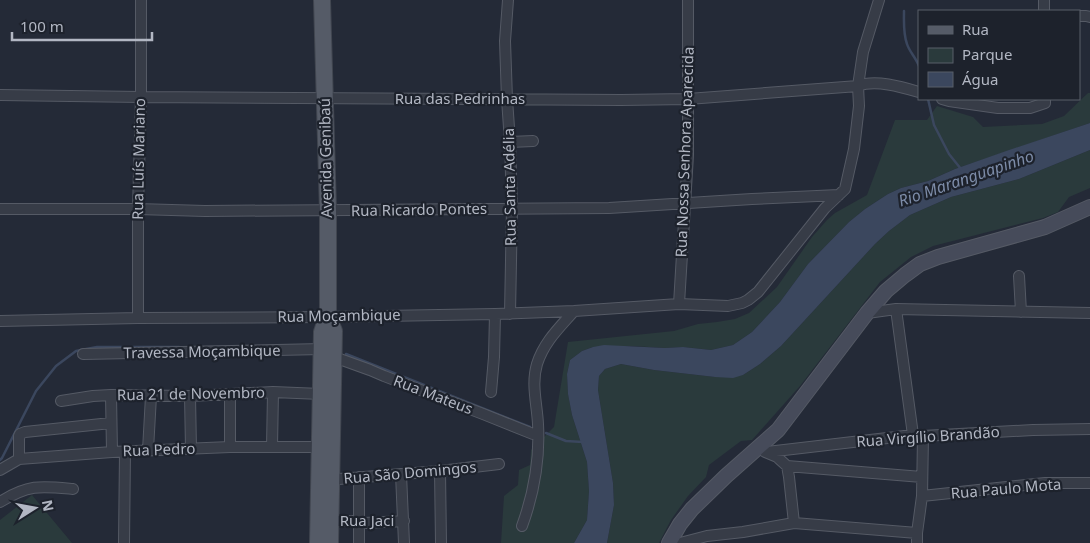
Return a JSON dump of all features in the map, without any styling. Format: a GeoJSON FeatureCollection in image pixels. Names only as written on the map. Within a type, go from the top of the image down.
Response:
{"type":"FeatureCollection","features":[{"type":"Feature","properties":{"kind":"main road","name":"Avenida Genibaú"},"geometry":{"type":"LineString","coordinates":[[322,0],[328,211],[328,317],[334,331],[321,394],[320,447],[330,521],[330,543]]}},
{"type":"Feature","properties":{"kind":"main road"},"geometry":{"type":"LineString","coordinates":[[669,543],[680,524],[692,509],[778,430],[867,313],[886,291],[920,264],[938,256],[1045,227],[1090,207]]}},
{"type":"Feature","properties":{"kind":"main road","name":"Avenida Genibaú"},"geometry":{"type":"LineString","coordinates":[[318,543],[325,480],[328,353]]}},
{"type":"Feature","properties":{"kind":"street","name":"Rua Luís Mariano"},"geometry":{"type":"LineString","coordinates":[[138,318],[141,0]]}},
{"type":"Feature","properties":{"kind":"street","name":"Rua Santa Adélia"},"geometry":{"type":"LineString","coordinates":[[508,0],[506,41],[507,99],[512,208],[510,314]]}},
{"type":"Feature","properties":{"kind":"street","name":"Rua Nossa Senhora Aparecida"},"geometry":{"type":"LineString","coordinates":[[679,304],[688,155],[688,0]]}},
{"type":"Feature","properties":{"kind":"street","name":"Rua Moçambique"},"geometry":{"type":"LineString","coordinates":[[0,321],[510,314],[679,304],[728,306],[742,303],[763,287],[825,208],[845,190],[854,150],[859,106],[858,86],[863,52],[879,0]]}},
{"type":"Feature","properties":{"kind":"street","name":"Rua das Pedrinhas"},"geometry":{"type":"LineString","coordinates":[[0,95],[141,98],[688,99],[870,84],[900,87],[918,92]]}},
{"type":"Feature","properties":{"kind":"street"},"geometry":{"type":"LineString","coordinates":[[948,100],[998,108],[1030,108],[1045,103],[1045,100]]}},
{"type":"Feature","properties":{"kind":"street"},"geometry":{"type":"LineString","coordinates":[[510,142],[533,141]]}},
{"type":"Feature","properties":{"kind":"street","name":"Rua Ricardo Pontes"},"geometry":{"type":"LineString","coordinates":[[0,209],[328,211],[609,208],[838,195]]}},
{"type":"Feature","properties":{"kind":"street"},"geometry":{"type":"LineString","coordinates":[[1020,276],[1021,312]]}},
{"type":"Feature","properties":{"kind":"street"},"geometry":{"type":"LineString","coordinates":[[680,543],[707,540],[794,523],[917,538],[922,496],[922,477],[918,435],[896,309]]}},
{"type":"Feature","properties":{"kind":"street"},"geometry":{"type":"LineString","coordinates":[[867,313],[896,309],[1090,313]]}},
{"type":"Feature","properties":{"kind":"street"},"geometry":{"type":"LineString","coordinates":[[522,526],[533,492],[538,456],[538,424],[534,386],[537,365],[540,354],[550,337],[574,311]]}},
{"type":"Feature","properties":{"kind":"street"},"geometry":{"type":"LineString","coordinates":[[491,392],[495,314]]}},
{"type":"Feature","properties":{"kind":"street","name":"Travessa Moçambique"},"geometry":{"type":"LineString","coordinates":[[83,354],[328,353]]}},
{"type":"Feature","properties":{"kind":"street","name":"Rua Mateus"},"geometry":{"type":"LineString","coordinates":[[328,353],[532,434]]}},
{"type":"Feature","properties":{"kind":"street"},"geometry":{"type":"LineString","coordinates":[[272,447],[273,392]]}},
{"type":"Feature","properties":{"kind":"street","name":"Rua 21 de Novembro"},"geometry":{"type":"LineString","coordinates":[[61,401],[111,395],[190,396],[273,392],[321,394]]}},
{"type":"Feature","properties":{"kind":"street"},"geometry":{"type":"LineString","coordinates":[[230,394],[230,447]]}},
{"type":"Feature","properties":{"kind":"street"},"geometry":{"type":"LineString","coordinates":[[111,395],[112,452]]}},
{"type":"Feature","properties":{"kind":"street"},"geometry":{"type":"LineString","coordinates":[[148,450],[151,396]]}},
{"type":"Feature","properties":{"kind":"street"},"geometry":{"type":"LineString","coordinates":[[190,396],[191,450]]}},
{"type":"Feature","properties":{"kind":"street"},"geometry":{"type":"LineString","coordinates":[[19,459],[20,434],[111,423]]}},
{"type":"Feature","properties":{"kind":"street","name":"Rua Virgílio Brandão"},"geometry":{"type":"LineString","coordinates":[[752,452],[767,452],[918,435],[1090,429]]}},
{"type":"Feature","properties":{"kind":"street","name":"Rua Pedro"},"geometry":{"type":"LineString","coordinates":[[0,470],[19,459],[112,452],[230,447],[320,447]]}},
{"type":"Feature","properties":{"kind":"street"},"geometry":{"type":"LineString","coordinates":[[124,543],[125,452]]}},
{"type":"Feature","properties":{"kind":"street"},"geometry":{"type":"LineString","coordinates":[[767,452],[778,457],[787,466],[794,523]]}},
{"type":"Feature","properties":{"kind":"street","name":"Rua São Domingos"},"geometry":{"type":"LineString","coordinates":[[325,480],[440,471],[500,464]]}},
{"type":"Feature","properties":{"kind":"street"},"geometry":{"type":"LineString","coordinates":[[787,466],[922,477]]}},
{"type":"Feature","properties":{"kind":"street"},"geometry":{"type":"LineString","coordinates":[[440,471],[441,543]]}},
{"type":"Feature","properties":{"kind":"street"},"geometry":{"type":"LineString","coordinates":[[401,474],[404,543]]}},
{"type":"Feature","properties":{"kind":"street"},"geometry":{"type":"LineString","coordinates":[[359,477],[359,543]]}},
{"type":"Feature","properties":{"kind":"street","name":"Rua Paulo Mota"},"geometry":{"type":"LineString","coordinates":[[922,496],[1045,483],[1090,483]]}},
{"type":"Feature","properties":{"kind":"street"},"geometry":{"type":"LineString","coordinates":[[0,502],[30,487],[43,486],[73,489]]}},
{"type":"Feature","properties":{"kind":"street","name":"Rua Jaci"},"geometry":{"type":"LineString","coordinates":[[330,521],[360,521],[364,523],[404,521]]}},
{"type":"Feature","properties":{"kind":"green space"},"geometry":{"type":"Polygon","coordinates":[[[1090,93],[1090,123],[955,169],[928,181],[901,188],[865,209],[849,222],[808,264],[780,302],[752,332],[733,345],[711,350],[683,347],[593,347],[582,351],[570,360],[567,374],[568,393],[572,415],[587,462],[589,491],[587,520],[574,543],[501,543],[504,496],[518,485],[519,470],[530,465],[531,450],[554,427],[568,342],[674,331],[698,324],[735,319],[749,313],[777,287],[812,237],[827,220],[835,213],[867,195],[895,120],[927,120],[937,106],[973,117],[983,127],[1042,124],[1064,116],[1090,93]]]}},
{"type":"Feature","properties":{"kind":"green space"},"geometry":{"type":"Polygon","coordinates":[[[1090,150],[1090,188],[1069,197],[1058,212],[1043,218],[933,246],[911,257],[880,282],[800,386],[752,440],[741,441],[709,465],[706,477],[688,496],[671,520],[659,543],[607,543],[614,505],[613,483],[598,390],[599,376],[605,369],[621,364],[715,377],[743,375],[760,364],[781,346],[875,244],[910,215],[951,197],[1019,179],[1090,150]]]}},
{"type":"Feature","properties":{"kind":"green space"},"geometry":{"type":"Polygon","coordinates":[[[32,495],[72,543],[0,543],[0,520],[32,495]]]}},
{"type":"Feature","properties":{"kind":"water","name":"Rio Maranguapinho"},"geometry":{"type":"Polygon","coordinates":[[[1090,123],[1090,150],[1019,179],[951,197],[910,215],[875,244],[781,346],[760,364],[743,375],[733,378],[715,377],[621,364],[605,369],[599,376],[598,390],[613,483],[614,505],[607,543],[574,543],[587,520],[589,491],[587,462],[572,415],[568,394],[567,374],[570,360],[582,351],[604,345],[683,347],[711,350],[733,345],[752,332],[780,302],[808,264],[849,222],[888,194],[1090,123]]]}},
{"type":"Feature","properties":{"kind":"waterway"},"geometry":{"type":"LineString","coordinates":[[904,11],[906,40],[918,64]]}},
{"type":"Feature","properties":{"kind":"waterway"},"geometry":{"type":"LineString","coordinates":[[928,100],[934,125],[949,154],[961,169]]}},
{"type":"Feature","properties":{"kind":"waterway"},"geometry":{"type":"LineString","coordinates":[[0,460],[36,391],[56,366],[76,351],[97,347],[179,347]]}},
{"type":"Feature","properties":{"kind":"waterway"},"geometry":{"type":"LineString","coordinates":[[346,354],[530,427]]}},
{"type":"Feature","properties":{"kind":"waterway"},"geometry":{"type":"LineString","coordinates":[[546,433],[566,441],[583,442]]}}]}
